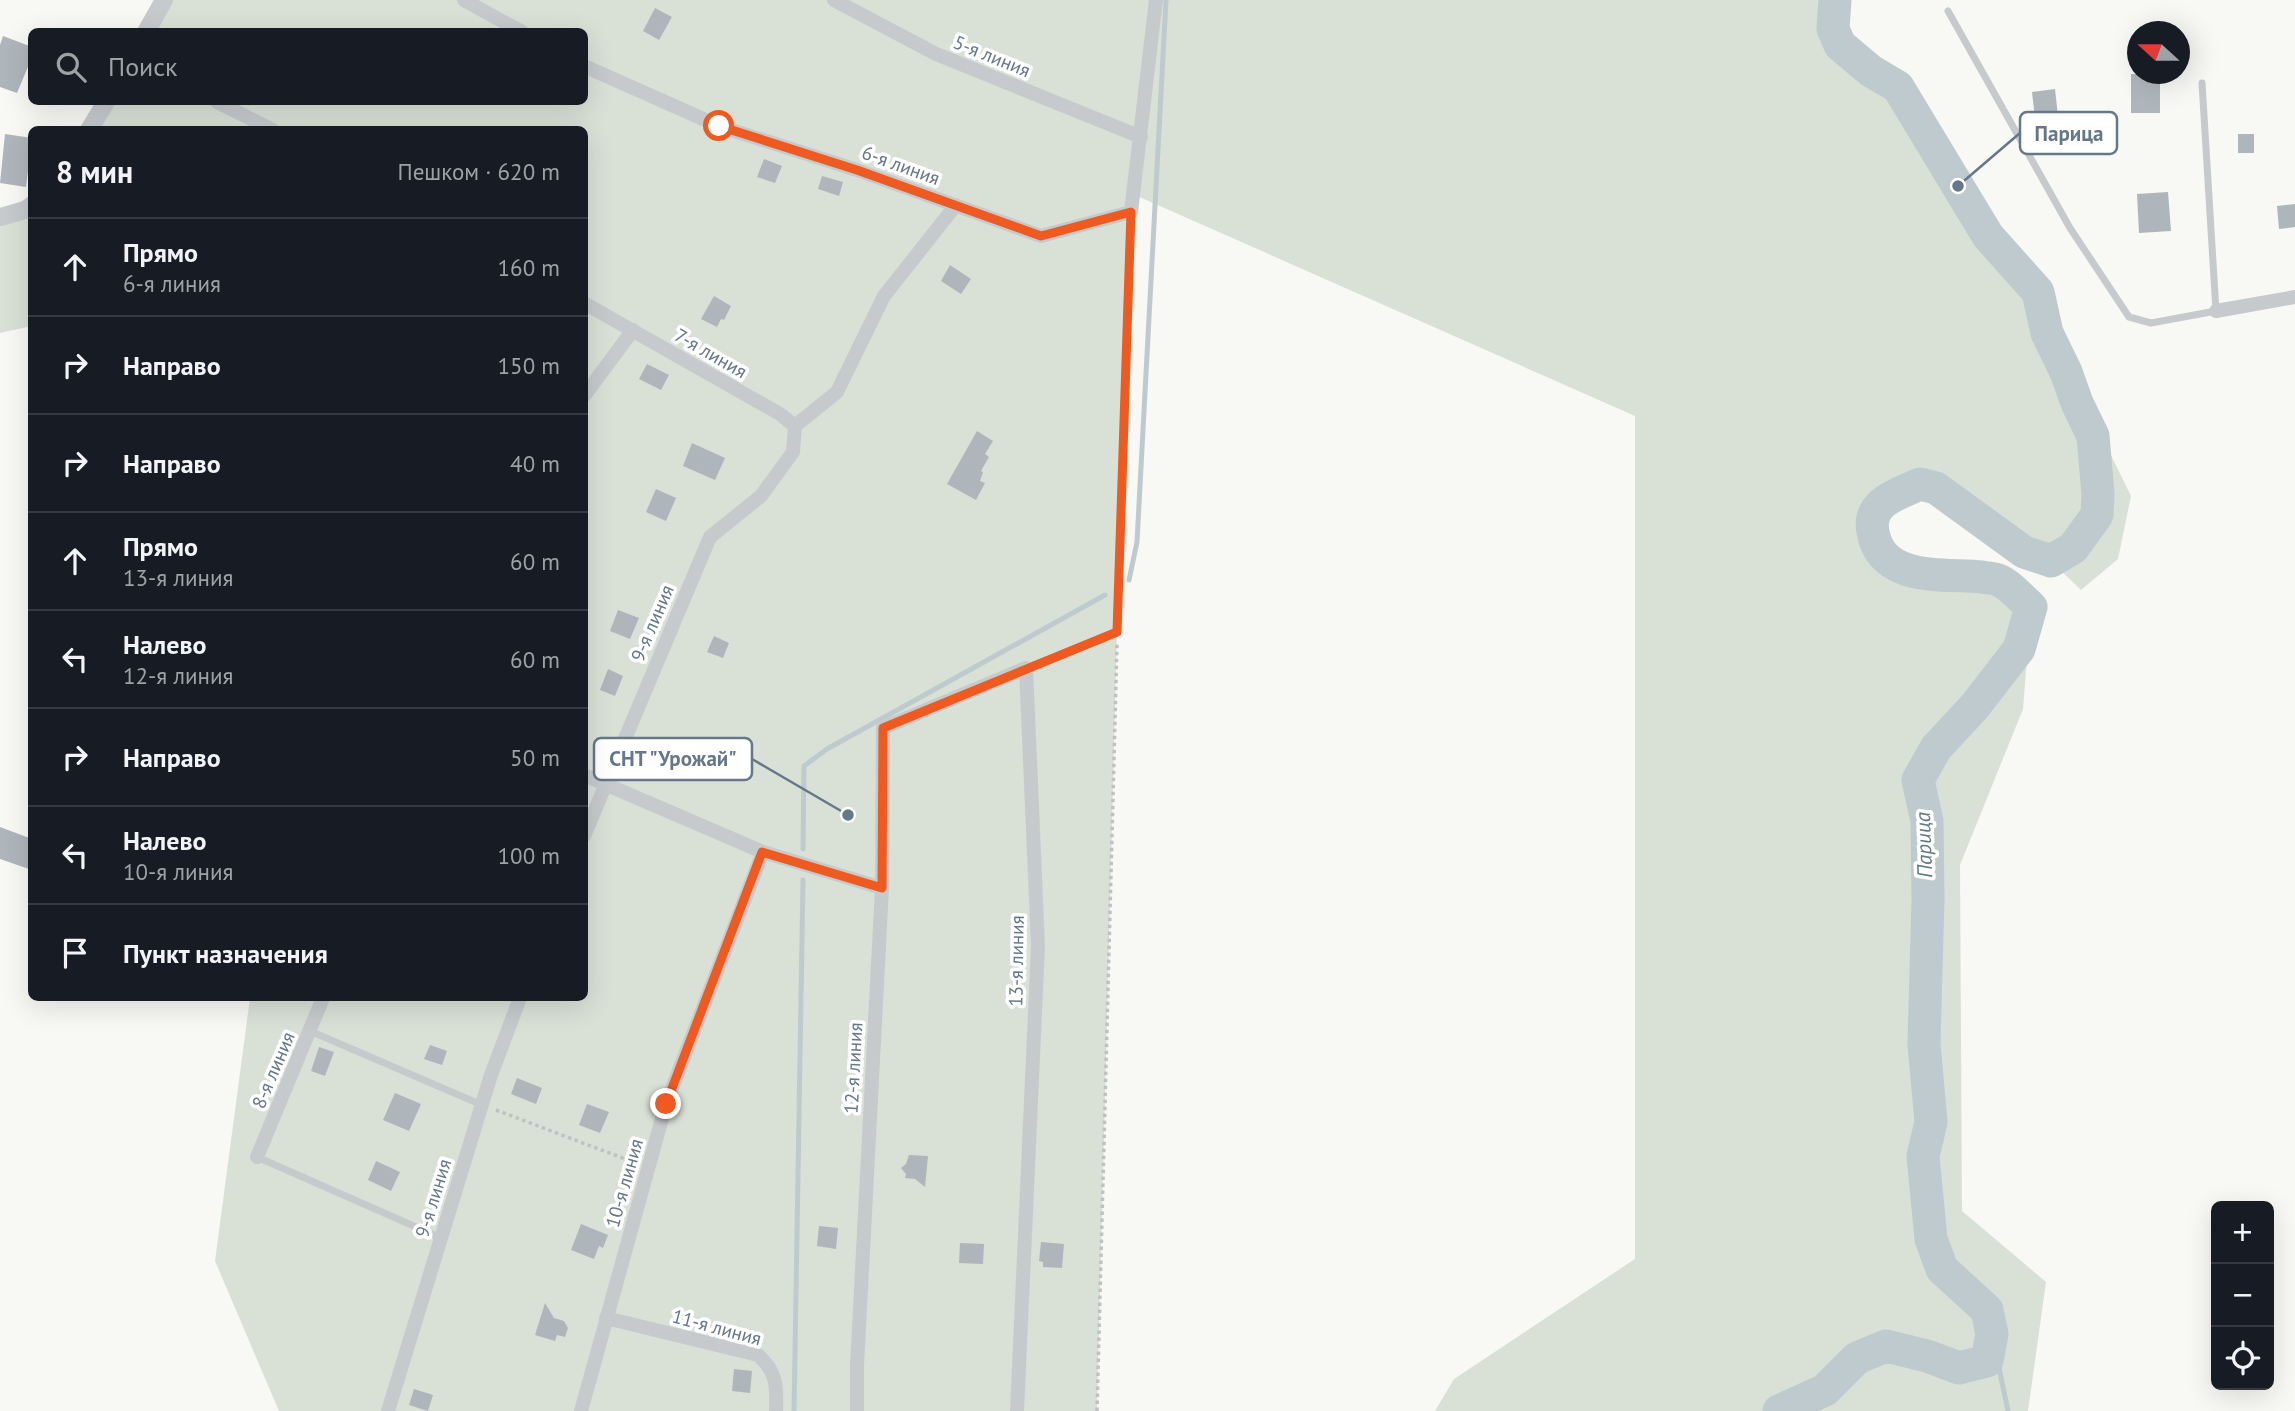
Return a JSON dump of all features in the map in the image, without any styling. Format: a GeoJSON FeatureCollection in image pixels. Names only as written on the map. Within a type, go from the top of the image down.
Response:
{"type":"FeatureCollection","features":[{"type":"Feature","properties":{"kind":"street"},"geometry":{"type":"LineString","coordinates":[[148,28],[164,0]]}},
{"type":"Feature","properties":{"kind":"street"},"geometry":{"type":"LineString","coordinates":[[464,0],[515,28]]}},
{"type":"Feature","properties":{"kind":"street","name":"5-я линия"},"geometry":{"type":"LineString","coordinates":[[834,0],[936,54],[1141,136]]}},
{"type":"Feature","properties":{"kind":"street"},"geometry":{"type":"LineString","coordinates":[[1131,212],[1156,0]]}},
{"type":"Feature","properties":{"kind":"street","name":"6-я линия"},"geometry":{"type":"LineString","coordinates":[[588,68],[719,126],[857,170],[1041,236],[1131,212]]}},
{"type":"Feature","properties":{"kind":"street"},"geometry":{"type":"LineString","coordinates":[[91,126],[104,105]]}},
{"type":"Feature","properties":{"kind":"street"},"geometry":{"type":"LineString","coordinates":[[223,105],[265,126]]}},
{"type":"Feature","properties":{"kind":"street"},"geometry":{"type":"LineString","coordinates":[[795,426],[836,392],[884,296],[956,205]]}},
{"type":"Feature","properties":{"kind":"street"},"geometry":{"type":"LineString","coordinates":[[0,217],[28,209]]}},
{"type":"Feature","properties":{"kind":"street"},"geometry":{"type":"LineString","coordinates":[[2217,311],[2295,297]]}},
{"type":"Feature","properties":{"kind":"street","name":"7-я линия"},"geometry":{"type":"LineString","coordinates":[[588,305],[780,414],[795,426]]}},
{"type":"Feature","properties":{"kind":"street"},"geometry":{"type":"LineString","coordinates":[[588,391],[633,330]]}},
{"type":"Feature","properties":{"kind":"street","name":"9-я линия"},"geometry":{"type":"LineString","coordinates":[[588,826],[710,537],[761,496],[793,452],[795,426]]}},
{"type":"Feature","properties":{"kind":"street","name":"12-я линия"},"geometry":{"type":"LineString","coordinates":[[857,1411],[857,1366],[882,888],[883,728],[1026,667]]}},
{"type":"Feature","properties":{"kind":"street","name":"13-я линия"},"geometry":{"type":"LineString","coordinates":[[1017,1411],[1038,946],[1026,667]]}},
{"type":"Feature","properties":{"kind":"street"},"geometry":{"type":"LineString","coordinates":[[588,777],[762,852],[882,888]]}},
{"type":"Feature","properties":{"kind":"street","name":"10-я линия"},"geometry":{"type":"LineString","coordinates":[[581,1411],[666,1104],[762,852]]}},
{"type":"Feature","properties":{"kind":"street","name":"8-я линия"},"geometry":{"type":"LineString","coordinates":[[257,1157],[322,1001]]}},
{"type":"Feature","properties":{"kind":"street","name":"9-я линия"},"geometry":{"type":"LineString","coordinates":[[388,1411],[482,1105],[519,1001]]}},
{"type":"Feature","properties":{"kind":"street","name":"11-я линия"},"geometry":{"type":"LineString","coordinates":[[606,1318],[758,1355],[770,1365],[777,1384],[776,1411]]}},
{"type":"Feature","properties":{"kind":"lane"},"geometry":{"type":"LineString","coordinates":[[1948,11],[2070,228],[2129,317],[2151,323],[2217,311],[2202,83]]}},
{"type":"Feature","properties":{"kind":"lane"},"geometry":{"type":"LineString","coordinates":[[1026,667],[1117,632]]}},
{"type":"Feature","properties":{"kind":"lane"},"geometry":{"type":"LineString","coordinates":[[310,1031],[482,1105]]}},
{"type":"Feature","properties":{"kind":"lane"},"geometry":{"type":"LineString","coordinates":[[257,1157],[441,1238]]}},
{"type":"Feature","properties":{"kind":"path"},"geometry":{"type":"LineString","coordinates":[[1097,1411],[1131,212]]}},
{"type":"Feature","properties":{"kind":"path"},"geometry":{"type":"LineString","coordinates":[[482,1105],[648,1168]]}},
{"type":"Feature","properties":{"kind":"shaded area"},"geometry":{"type":"Polygon","coordinates":[[[164,0],[1835,0],[1833,29],[1840,45],[1871,71],[1898,87],[1988,236],[2038,292],[2047,333],[2066,372],[2085,402],[2131,496],[2118,559],[2081,590],[2051,561],[2024,552],[1936,488],[1920,484],[1875,509],[1871,519],[1873,536],[1885,557],[1900,567],[1931,575],[1998,580],[2031,607],[2023,709],[1960,865],[1962,1211],[2046,1282],[2028,1411],[1435,1411],[1454,1379],[1635,1259],[1635,416],[1135,195],[1131,212],[1117,632],[1097,1411],[279,1411],[215,1261],[250,1001],[588,1001],[588,126],[91,126],[104,105],[588,105],[588,28],[148,28],[164,0]]]}},
{"type":"Feature","properties":{"kind":"shaded area"},"geometry":{"type":"Polygon","coordinates":[[[28,206],[28,327],[0,333],[0,217],[28,206]]]}},
{"type":"Feature","properties":{"kind":"building"},"geometry":{"type":"Polygon","coordinates":[[[655,8],[672,17],[659,40],[643,31],[655,8]]]}},
{"type":"Feature","properties":{"kind":"building"},"geometry":{"type":"Polygon","coordinates":[[[3,36],[28,45],[28,67],[17,93],[0,87],[0,45],[3,36]]]}},
{"type":"Feature","properties":{"kind":"building"},"geometry":{"type":"Polygon","coordinates":[[[2131,84],[2160,84],[2160,113],[2131,113],[2131,84]]]}},
{"type":"Feature","properties":{"kind":"building"},"geometry":{"type":"Polygon","coordinates":[[[2055,89],[2060,134],[2037,136],[2032,92],[2055,89]]]}},
{"type":"Feature","properties":{"kind":"building"},"geometry":{"type":"Polygon","coordinates":[[[5,134],[28,137],[26,187],[0,183],[5,134]]]}},
{"type":"Feature","properties":{"kind":"building"},"geometry":{"type":"Polygon","coordinates":[[[2238,134],[2254,134],[2254,153],[2238,153],[2238,134]]]}},
{"type":"Feature","properties":{"kind":"building"},"geometry":{"type":"Polygon","coordinates":[[[764,159],[782,166],[775,183],[757,177],[764,159]]]}},
{"type":"Feature","properties":{"kind":"building"},"geometry":{"type":"Polygon","coordinates":[[[822,176],[843,182],[839,196],[818,189],[822,176]]]}},
{"type":"Feature","properties":{"kind":"building"},"geometry":{"type":"Polygon","coordinates":[[[2168,192],[2171,231],[2139,233],[2137,194],[2168,192]]]}},
{"type":"Feature","properties":{"kind":"building"},"geometry":{"type":"Polygon","coordinates":[[[2295,204],[2295,227],[2279,229],[2277,206],[2295,204]]]}},
{"type":"Feature","properties":{"kind":"building"},"geometry":{"type":"Polygon","coordinates":[[[950,265],[971,279],[961,294],[941,281],[950,265]]]}},
{"type":"Feature","properties":{"kind":"building"},"geometry":{"type":"Polygon","coordinates":[[[714,296],[731,306],[717,327],[701,319],[714,296]]]}},
{"type":"Feature","properties":{"kind":"building"},"geometry":{"type":"Polygon","coordinates":[[[647,364],[669,375],[661,390],[639,379],[647,364]]]}},
{"type":"Feature","properties":{"kind":"building"},"geometry":{"type":"Polygon","coordinates":[[[977,431],[993,441],[985,454],[989,457],[981,471],[980,481],[985,483],[976,500],[947,484],[977,431]]]}},
{"type":"Feature","properties":{"kind":"building"},"geometry":{"type":"Polygon","coordinates":[[[692,443],[725,458],[715,480],[683,466],[692,443]]]}},
{"type":"Feature","properties":{"kind":"building"},"geometry":{"type":"Polygon","coordinates":[[[656,489],[676,498],[666,521],[646,512],[656,489]]]}},
{"type":"Feature","properties":{"kind":"building"},"geometry":{"type":"Polygon","coordinates":[[[618,610],[639,618],[630,639],[610,631],[618,610]]]}},
{"type":"Feature","properties":{"kind":"building"},"geometry":{"type":"Polygon","coordinates":[[[714,636],[729,643],[723,658],[707,652],[714,636]]]}},
{"type":"Feature","properties":{"kind":"building"},"geometry":{"type":"Polygon","coordinates":[[[608,669],[623,676],[615,696],[600,690],[608,669]]]}},
{"type":"Feature","properties":{"kind":"building"},"geometry":{"type":"Polygon","coordinates":[[[0,827],[28,838],[28,869],[0,859],[0,827]]]}},
{"type":"Feature","properties":{"kind":"building"},"geometry":{"type":"Polygon","coordinates":[[[430,1045],[447,1051],[442,1065],[424,1059],[430,1045]]]}},
{"type":"Feature","properties":{"kind":"building"},"geometry":{"type":"Polygon","coordinates":[[[319,1047],[334,1052],[325,1076],[311,1071],[319,1047]]]}},
{"type":"Feature","properties":{"kind":"building"},"geometry":{"type":"Polygon","coordinates":[[[517,1078],[542,1088],[536,1104],[511,1094],[517,1078]]]}},
{"type":"Feature","properties":{"kind":"building"},"geometry":{"type":"Polygon","coordinates":[[[395,1093],[421,1104],[409,1131],[383,1120],[395,1093]]]}},
{"type":"Feature","properties":{"kind":"building"},"geometry":{"type":"Polygon","coordinates":[[[587,1104],[609,1112],[600,1133],[579,1125],[587,1104]]]}},
{"type":"Feature","properties":{"kind":"building"},"geometry":{"type":"Polygon","coordinates":[[[909,1155],[928,1156],[925,1187],[915,1179],[905,1178],[906,1174],[901,1168],[906,1164],[909,1155]]]}},
{"type":"Feature","properties":{"kind":"building"},"geometry":{"type":"Polygon","coordinates":[[[376,1161],[400,1172],[391,1191],[368,1180],[376,1161]]]}},
{"type":"Feature","properties":{"kind":"building"},"geometry":{"type":"Polygon","coordinates":[[[581,1224],[608,1235],[603,1248],[599,1246],[594,1259],[571,1250],[581,1224]]]}},
{"type":"Feature","properties":{"kind":"building"},"geometry":{"type":"Polygon","coordinates":[[[819,1226],[838,1228],[836,1249],[817,1246],[819,1226]]]}},
{"type":"Feature","properties":{"kind":"building"},"geometry":{"type":"Polygon","coordinates":[[[1041,1242],[1064,1244],[1062,1268],[1043,1267],[1043,1262],[1039,1261],[1041,1242]]]}},
{"type":"Feature","properties":{"kind":"building"},"geometry":{"type":"Polygon","coordinates":[[[960,1243],[984,1244],[983,1264],[959,1263],[960,1243]]]}},
{"type":"Feature","properties":{"kind":"building"},"geometry":{"type":"Polygon","coordinates":[[[545,1303],[554,1318],[564,1321],[568,1328],[565,1337],[557,1335],[555,1341],[535,1335],[545,1303]]]}},
{"type":"Feature","properties":{"kind":"building"},"geometry":{"type":"Polygon","coordinates":[[[734,1369],[752,1371],[750,1393],[732,1391],[734,1369]]]}},
{"type":"Feature","properties":{"kind":"building"},"geometry":{"type":"Polygon","coordinates":[[[414,1389],[433,1395],[428,1411],[409,1405],[414,1389]]]}},
{"type":"Feature","properties":{"kind":"waterway"},"geometry":{"type":"LineString","coordinates":[[1129,580],[1137,542],[1166,0]]}},
{"type":"Feature","properties":{"kind":"waterway","name":"Парица"},"geometry":{"type":"LineString","coordinates":[[1779,1411],[1825,1390],[1857,1358],[1886,1346],[1927,1356],[1959,1368],[1987,1361],[1992,1334],[1987,1310],[1942,1269],[1931,1239],[1923,1156],[1931,1122],[1924,1044],[1927,821],[1918,780],[1936,748],[1975,706],[2019,649],[2031,607],[2011,588],[1996,579],[1933,574],[1901,568],[1888,560],[1879,548],[1873,532],[1875,513],[1886,500],[1920,484],[1936,488],[2024,552],[2051,561],[2073,548],[2097,515],[2098,494],[2093,436],[2047,333],[2038,292],[1988,236],[1898,87],[1871,71],[1840,45],[1833,29],[1835,0]]}},
{"type":"Feature","properties":{"kind":"waterway"},"geometry":{"type":"LineString","coordinates":[[803,849],[804,766],[827,749],[1105,595]]}},
{"type":"Feature","properties":{"kind":"waterway"},"geometry":{"type":"LineString","coordinates":[[794,1411],[803,880]]}},
{"type":"Feature","properties":{"kind":"waterway"},"geometry":{"type":"LineString","coordinates":[[1992,1334],[2008,1411]]}},
{"type":"Feature","properties":{"kind":"place","name":"Парица"},"geometry":{"type":"Point","coordinates":[1958,186]}},
{"type":"Feature","properties":{"kind":"place","name":"СНТ \"Урожай\""},"geometry":{"type":"Point","coordinates":[848,815]}},
{"type":"Feature","properties":{"kind":"route"},"geometry":{"type":"LineString","coordinates":[[666,1104],[762,852],[882,888],[883,728],[1026,667],[1117,632],[1131,212],[1041,236],[857,170],[719,126]]}}]}
